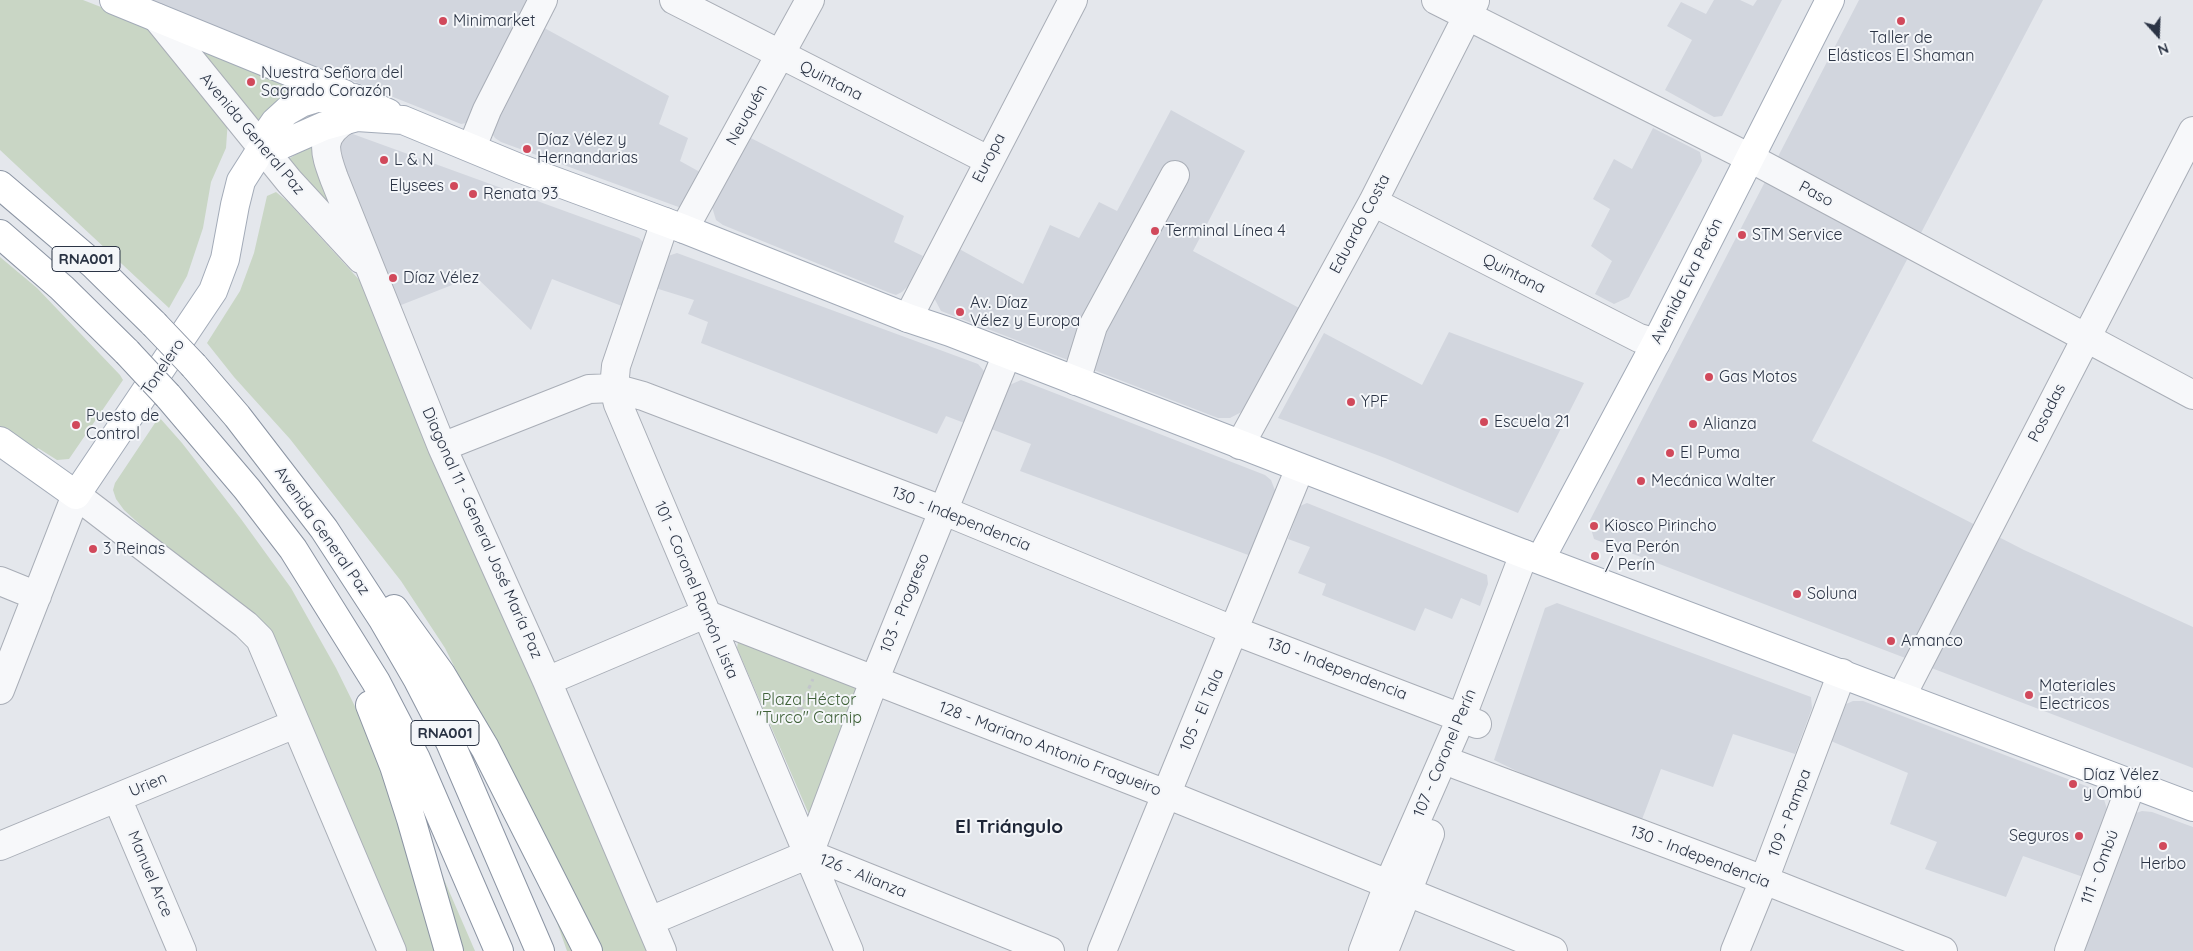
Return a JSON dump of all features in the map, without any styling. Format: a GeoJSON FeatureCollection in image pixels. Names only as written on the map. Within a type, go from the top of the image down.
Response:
{"type":"FeatureCollection","features":[{"type":"Feature","properties":{"kind":"main road","name":"Avenida General Paz"},"geometry":{"type":"LineString","coordinates":[[114,0],[157,18],[350,109]]}},
{"type":"Feature","properties":{"kind":"main road","name":"Avenida Eva Perón"},"geometry":{"type":"LineString","coordinates":[[1532,557],[1648,341],[1741,154],[1812,0]]}},
{"type":"Feature","properties":{"kind":"main road","name":"Avenida Eva Perón"},"geometry":{"type":"LineString","coordinates":[[1741,154],[1830,0]]}},
{"type":"Feature","properties":{"kind":"main road"},"geometry":{"type":"LineString","coordinates":[[262,148],[281,145],[350,109],[357,117],[403,120],[519,168],[675,226],[908,318],[1007,354],[1532,557],[1902,695],[2193,807]]}},
{"type":"Feature","properties":{"kind":"main road","name":"Tonelero"},"geometry":{"type":"LineString","coordinates":[[76,495],[213,291],[225,259],[234,205],[242,181],[262,148]]}},
{"type":"Feature","properties":{"kind":"main road","name":"Avenida General Paz"},"geometry":{"type":"LineString","coordinates":[[5,187],[93,264],[194,366],[237,416],[324,529],[382,618],[418,680],[450,742],[540,951]]}},
{"type":"Feature","properties":{"kind":"main road","name":"RNA001"},"geometry":{"type":"LineString","coordinates":[[0,234],[62,288],[127,352],[168,396],[248,489],[292,549],[376,682],[416,759],[499,951]]}},
{"type":"Feature","properties":{"kind":"main road"},"geometry":{"type":"LineString","coordinates":[[0,441],[76,495]]}},
{"type":"Feature","properties":{"kind":"main road"},"geometry":{"type":"LineString","coordinates":[[324,529],[388,600],[441,674],[485,748],[588,951]]}},
{"type":"Feature","properties":{"kind":"main road"},"geometry":{"type":"LineString","coordinates":[[292,549],[375,714],[411,819],[449,951]]}},
{"type":"Feature","properties":{"kind":"street"},"geometry":{"type":"LineString","coordinates":[[472,147],[487,110],[543,0]]}},
{"type":"Feature","properties":{"kind":"street","name":"Quintana"},"geometry":{"type":"LineString","coordinates":[[674,0],[988,160]]}},
{"type":"Feature","properties":{"kind":"street","name":"Neuquén"},"geometry":{"type":"LineString","coordinates":[[675,226],[780,55],[810,0]]}},
{"type":"Feature","properties":{"kind":"street","name":"Europa"},"geometry":{"type":"LineString","coordinates":[[908,318],[988,160],[1073,0]]}},
{"type":"Feature","properties":{"kind":"street","name":"Paso"},"geometry":{"type":"LineString","coordinates":[[1436,0],[1471,8],[2193,395]]}},
{"type":"Feature","properties":{"kind":"street","name":"Eduardo Costa"},"geometry":{"type":"LineString","coordinates":[[1240,445],[1373,202],[1471,8]]}},
{"type":"Feature","properties":{"kind":"street","name":"Avenida General Paz"},"geometry":{"type":"LineString","coordinates":[[157,18],[289,181],[371,269]]}},
{"type":"Feature","properties":{"kind":"street","name":"Diagonal 11 - General José María Paz"},"geometry":{"type":"LineString","coordinates":[[350,109],[328,135],[325,147],[326,156],[442,447],[547,681],[662,951]]}},
{"type":"Feature","properties":{"kind":"street","name":"Posadas"},"geometry":{"type":"LineString","coordinates":[[1902,695],[2193,131]]}},
{"type":"Feature","properties":{"kind":"street"},"geometry":{"type":"LineString","coordinates":[[1076,381],[1092,326],[1175,175]]}},
{"type":"Feature","properties":{"kind":"street","name":"Quintana"},"geometry":{"type":"LineString","coordinates":[[1373,202],[1648,341]]}},
{"type":"Feature","properties":{"kind":"street","name":"101 - Coronel Ramón Lista"},"geometry":{"type":"LineString","coordinates":[[675,226],[616,366],[614,388],[625,424],[849,951]]}},
{"type":"Feature","properties":{"kind":"street","name":"103 - Progreso"},"geometry":{"type":"LineString","coordinates":[[809,854],[874,681],[1007,354]]}},
{"type":"Feature","properties":{"kind":"street","name":"130 - Independencia"},"geometry":{"type":"LineString","coordinates":[[442,447],[589,389],[614,388],[643,396],[942,510],[1235,631],[1469,720]]}},
{"type":"Feature","properties":{"kind":"street","name":"105 - El Tala"},"geometry":{"type":"LineString","coordinates":[[1102,951],[1235,631],[1300,468]]}},
{"type":"Feature","properties":{"kind":"street"},"geometry":{"type":"LineString","coordinates":[[76,495],[254,632],[260,640],[392,951]]}},
{"type":"Feature","properties":{"kind":"street","name":"Tonelero"},"geometry":{"type":"LineString","coordinates":[[0,690],[76,495]]}},
{"type":"Feature","properties":{"kind":"street","name":"107 - Coronel Perín"},"geometry":{"type":"LineString","coordinates":[[1384,951],[1398,888],[1469,720],[1532,557]]}},
{"type":"Feature","properties":{"kind":"street"},"geometry":{"type":"LineString","coordinates":[[0,581],[37,596]]}},
{"type":"Feature","properties":{"kind":"street"},"geometry":{"type":"LineString","coordinates":[[547,681],[705,614]]}},
{"type":"Feature","properties":{"kind":"street","name":"128 - Mariano Antonio Fragueiro"},"geometry":{"type":"LineString","coordinates":[[705,614],[1166,794],[1553,951]]}},
{"type":"Feature","properties":{"kind":"street","name":"109 - Pampa"},"geometry":{"type":"LineString","coordinates":[[1735,951],[1764,880],[1842,673]]}},
{"type":"Feature","properties":{"kind":"street","name":"107 - Coronel Perín"},"geometry":{"type":"LineString","coordinates":[[1363,951],[1398,888],[1457,765],[1469,720]]}},
{"type":"Feature","properties":{"kind":"street","name":"Urien"},"geometry":{"type":"LineString","coordinates":[[0,846],[295,724]]}},
{"type":"Feature","properties":{"kind":"street","name":"130 - Independencia"},"geometry":{"type":"LineString","coordinates":[[1457,765],[1764,880],[1943,951]]}},
{"type":"Feature","properties":{"kind":"street","name":"111 - Ombú"},"geometry":{"type":"LineString","coordinates":[[2069,951],[2132,783]]}},
{"type":"Feature","properties":{"kind":"street","name":"Manuel Arce"},"geometry":{"type":"LineString","coordinates":[[117,798],[182,951]]}},
{"type":"Feature","properties":{"kind":"street","name":"126 - Alianza"},"geometry":{"type":"LineString","coordinates":[[650,921],[809,854],[1050,951]]}},
{"type":"Feature","properties":{"kind":"path"},"geometry":{"type":"LineString","coordinates":[[822,660],[800,708],[855,729]]}},
{"type":"Feature","properties":{"kind":"shaded area"},"geometry":{"type":"Polygon","coordinates":[[[149,0],[535,0],[467,123],[461,124],[149,0]]]}},
{"type":"Feature","properties":{"kind":"shaded area"},"geometry":{"type":"Polygon","coordinates":[[[1714,0],[1740,0],[1753,6],[1757,0],[1782,0],[1722,116],[1714,117],[1665,90],[1692,40],[1667,26],[1681,2],[1706,14],[1714,0]]]}},
{"type":"Feature","properties":{"kind":"shaded area"},"geometry":{"type":"Polygon","coordinates":[[[1859,0],[2043,0],[1812,441],[2024,550],[2193,627],[2193,768],[1594,539],[1589,522],[1859,0]]]}},
{"type":"Feature","properties":{"kind":"shaded area"},"geometry":{"type":"Polygon","coordinates":[[[537,24],[669,96],[659,124],[688,138],[680,161],[709,177],[684,209],[501,142],[495,138],[491,132],[537,24]]]}},
{"type":"Feature","properties":{"kind":"shaded area"},"geometry":{"type":"Polygon","coordinates":[[[1171,110],[1245,151],[1193,251],[1301,309],[1249,408],[1230,418],[1218,418],[941,311],[933,296],[952,245],[1023,284],[1050,225],[1079,238],[1099,202],[1117,211],[1171,110]]]}},
{"type":"Feature","properties":{"kind":"shaded area"},"geometry":{"type":"Polygon","coordinates":[[[1653,128],[1700,152],[1702,161],[1629,297],[1614,304],[1595,294],[1612,261],[1591,246],[1610,209],[1593,199],[1614,159],[1632,169],[1653,128]]]}},
{"type":"Feature","properties":{"kind":"shaded area"},"geometry":{"type":"Polygon","coordinates":[[[350,133],[639,238],[645,244],[627,308],[552,279],[531,330],[475,276],[396,307],[334,154],[335,141],[350,133]]]}},
{"type":"Feature","properties":{"kind":"shaded area"},"geometry":{"type":"Polygon","coordinates":[[[741,133],[904,216],[894,242],[923,256],[908,286],[896,295],[890,293],[723,225],[716,220],[710,194],[741,133]]]}},
{"type":"Feature","properties":{"kind":"shaded area"},"geometry":{"type":"Polygon","coordinates":[[[677,253],[978,364],[984,371],[986,380],[967,424],[946,416],[937,434],[701,343],[708,322],[688,314],[694,300],[652,287],[662,264],[668,256],[677,253]]]}},
{"type":"Feature","properties":{"kind":"shaded area","name":"Escuela 21"},"geometry":{"type":"Polygon","coordinates":[[[1449,332],[1584,383],[1518,513],[1385,458],[1278,418],[1324,333],[1422,385],[1449,332]]]}},
{"type":"Feature","properties":{"kind":"shaded area"},"geometry":{"type":"Polygon","coordinates":[[[1021,380],[1265,475],[1271,480],[1276,493],[1251,556],[1020,471],[1031,444],[986,427],[1005,387],[1021,380]]]}},
{"type":"Feature","properties":{"kind":"shaded area"},"geometry":{"type":"Polygon","coordinates":[[[1307,503],[1487,575],[1488,584],[1480,606],[1461,598],[1452,619],[1425,608],[1415,631],[1322,595],[1326,584],[1298,573],[1310,547],[1288,539],[1300,506],[1307,503]]]}},
{"type":"Feature","properties":{"kind":"shaded area"},"geometry":{"type":"Polygon","coordinates":[[[1557,603],[1811,697],[1812,708],[1795,754],[1733,734],[1713,787],[1661,769],[1638,830],[1494,760],[1545,608],[1557,603]]]}},
{"type":"Feature","properties":{"kind":"shaded area"},"geometry":{"type":"Polygon","coordinates":[[[1853,701],[1863,701],[2094,789],[2103,796],[2109,816],[2089,879],[2023,856],[2006,897],[1925,869],[1937,842],[1890,824],[1908,773],[1826,739],[1839,707],[1853,701]]]}},
{"type":"Feature","properties":{"kind":"shaded area"},"geometry":{"type":"Polygon","coordinates":[[[2142,811],[2152,812],[2193,827],[2193,951],[2083,951],[2130,815],[2142,811]]]}},
{"type":"Feature","properties":{"kind":"green space"},"geometry":{"type":"Polygon","coordinates":[[[0,0],[83,0],[147,25],[228,119],[226,148],[211,182],[203,228],[187,276],[169,308],[0,150],[0,0]]]}},
{"type":"Feature","properties":{"kind":"green space"},"geometry":{"type":"Polygon","coordinates":[[[178,33],[319,90],[261,132],[178,33]]]}},
{"type":"Feature","properties":{"kind":"green space"},"geometry":{"type":"Polygon","coordinates":[[[311,145],[345,226],[287,160],[311,145]]]}},
{"type":"Feature","properties":{"kind":"green space"},"geometry":{"type":"Polygon","coordinates":[[[276,192],[287,201],[364,285],[648,951],[598,951],[584,928],[445,648],[401,581],[290,439],[234,377],[207,343],[240,291],[254,253],[267,196],[276,192]]]}},
{"type":"Feature","properties":{"kind":"green space"},"geometry":{"type":"Polygon","coordinates":[[[0,257],[37,288],[123,380],[69,459],[57,460],[38,448],[34,453],[0,429],[0,257]]]}},
{"type":"Feature","properties":{"kind":"green space"},"geometry":{"type":"Polygon","coordinates":[[[159,417],[182,443],[241,519],[291,588],[336,668],[379,755],[438,951],[404,951],[278,650],[124,510],[116,499],[113,490],[115,483],[159,417]]]}},
{"type":"Feature","properties":{"kind":"green space","name":"Plaza Héctor \"Turco\" Carnip"},"geometry":{"type":"Polygon","coordinates":[[[738,642],[862,684],[811,819],[737,648],[738,642]]]}},
{"type":"Feature","properties":{"kind":"green space"},"geometry":{"type":"Polygon","coordinates":[[[436,861],[475,951],[458,951],[436,861]]]}},
{"type":"Feature","properties":{"kind":"green space"},"geometry":{"type":"Polygon","coordinates":[[[555,917],[576,951],[567,951],[555,917]]]}},
{"type":"Feature","properties":{"kind":"place","name":"Minimarket"},"geometry":{"type":"Point","coordinates":[443,21]}},
{"type":"Feature","properties":{"kind":"place","name":"Taller de Elásticos El Shaman"},"geometry":{"type":"Point","coordinates":[1901,21]}},
{"type":"Feature","properties":{"kind":"place","name":"Nuestra Señora del Sagrado Corazón"},"geometry":{"type":"Point","coordinates":[251,82]}},
{"type":"Feature","properties":{"kind":"place","name":"Díaz Vélez y Hernandarias"},"geometry":{"type":"Point","coordinates":[527,149]}},
{"type":"Feature","properties":{"kind":"place","name":"L & N"},"geometry":{"type":"Point","coordinates":[384,160]}},
{"type":"Feature","properties":{"kind":"place","name":"Elysees"},"geometry":{"type":"Point","coordinates":[454,186]}},
{"type":"Feature","properties":{"kind":"place","name":"Renata 93"},"geometry":{"type":"Point","coordinates":[473,194]}},
{"type":"Feature","properties":{"kind":"place","name":"Terminal Línea 4"},"geometry":{"type":"Point","coordinates":[1155,231]}},
{"type":"Feature","properties":{"kind":"place","name":"STM Service"},"geometry":{"type":"Point","coordinates":[1742,235]}},
{"type":"Feature","properties":{"kind":"place","name":"Díaz Vélez"},"geometry":{"type":"Point","coordinates":[393,278]}},
{"type":"Feature","properties":{"kind":"place","name":"Av. Díaz Vélez y Europa"},"geometry":{"type":"Point","coordinates":[960,312]}},
{"type":"Feature","properties":{"kind":"place","name":"Gas Motos"},"geometry":{"type":"Point","coordinates":[1709,377]}},
{"type":"Feature","properties":{"kind":"place","name":"YPF"},"geometry":{"type":"Point","coordinates":[1351,402]}},
{"type":"Feature","properties":{"kind":"place","name":"Escuela 21"},"geometry":{"type":"Point","coordinates":[1484,422]}},
{"type":"Feature","properties":{"kind":"place","name":"Alianza"},"geometry":{"type":"Point","coordinates":[1693,424]}},
{"type":"Feature","properties":{"kind":"place","name":"Puesto de Control"},"geometry":{"type":"Point","coordinates":[76,425]}},
{"type":"Feature","properties":{"kind":"place","name":"El Puma"},"geometry":{"type":"Point","coordinates":[1670,453]}},
{"type":"Feature","properties":{"kind":"place","name":"Mecánica Walter"},"geometry":{"type":"Point","coordinates":[1641,481]}},
{"type":"Feature","properties":{"kind":"place","name":"Kiosco Pirincho"},"geometry":{"type":"Point","coordinates":[1594,526]}},
{"type":"Feature","properties":{"kind":"place","name":"3 Reinas"},"geometry":{"type":"Point","coordinates":[93,549]}},
{"type":"Feature","properties":{"kind":"place","name":"Eva Perón / Perín"},"geometry":{"type":"Point","coordinates":[1595,556]}},
{"type":"Feature","properties":{"kind":"place","name":"Soluna"},"geometry":{"type":"Point","coordinates":[1797,594]}},
{"type":"Feature","properties":{"kind":"place","name":"Amanco"},"geometry":{"type":"Point","coordinates":[1891,641]}},
{"type":"Feature","properties":{"kind":"place","name":"Materiales Electricos"},"geometry":{"type":"Point","coordinates":[2029,695]}},
{"type":"Feature","properties":{"kind":"place","name":"Díaz Vélez y Ombú"},"geometry":{"type":"Point","coordinates":[2073,784]}},
{"type":"Feature","properties":{"kind":"place","name":"Seguros"},"geometry":{"type":"Point","coordinates":[2079,836]}},
{"type":"Feature","properties":{"kind":"place","name":"Herbo"},"geometry":{"type":"Point","coordinates":[2163,846]}},
{"type":"Feature","properties":{"kind":"district","name":"El Triángulo"},"geometry":{"type":"Point","coordinates":[1009,827]}}]}
